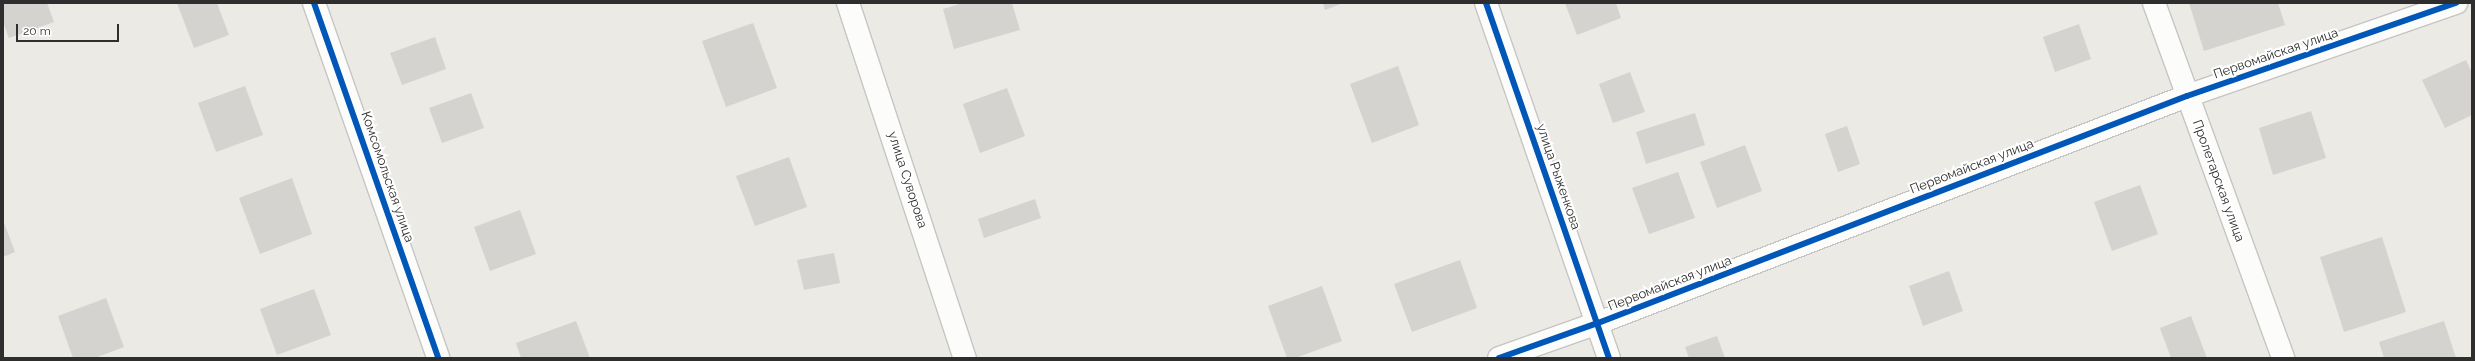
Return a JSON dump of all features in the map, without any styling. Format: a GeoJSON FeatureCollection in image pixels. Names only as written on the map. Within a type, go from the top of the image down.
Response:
{"type":"FeatureCollection","features":[{"type":"Feature","properties":{"kind":"street","name":"Комсомольская улица"},"geometry":{"type":"LineString","coordinates":[[314,3],[438,358]]}},
{"type":"Feature","properties":{"kind":"street","name":"улица Суворова"},"geometry":{"type":"LineString","coordinates":[[848,3],[965,358]]}},
{"type":"Feature","properties":{"kind":"street","name":"улица Рыженкова"},"geometry":{"type":"LineString","coordinates":[[1486,3],[1609,358]]}},
{"type":"Feature","properties":{"kind":"street","name":"Пролетарская улица"},"geometry":{"type":"LineString","coordinates":[[2154,3],[2283,358]]}},
{"type":"Feature","properties":{"kind":"street","name":"Первомайская улица"},"geometry":{"type":"LineString","coordinates":[[1499,358],[1598,323],[2187,96],[2456,3]]}},
{"type":"Feature","properties":{"kind":"building"},"geometry":{"type":"Polygon","coordinates":[[[3,3],[47,3],[54,22],[9,38],[3,22],[3,3]]]}},
{"type":"Feature","properties":{"kind":"building"},"geometry":{"type":"Polygon","coordinates":[[[177,3],[217,3],[229,35],[194,48],[177,3]]]}},
{"type":"Feature","properties":{"kind":"building"},"geometry":{"type":"Polygon","coordinates":[[[963,3],[1012,3],[1020,30],[954,49],[943,9],[963,3]]]}},
{"type":"Feature","properties":{"kind":"building"},"geometry":{"type":"Polygon","coordinates":[[[1323,3],[1343,3],[1325,10],[1323,3]]]}},
{"type":"Feature","properties":{"kind":"building"},"geometry":{"type":"Polygon","coordinates":[[[1565,3],[1616,3],[1621,18],[1577,35],[1565,3]]]}},
{"type":"Feature","properties":{"kind":"building"},"geometry":{"type":"Polygon","coordinates":[[[2189,3],[2278,3],[2285,25],[2204,51],[2189,3]]]}},
{"type":"Feature","properties":{"kind":"building"},"geometry":{"type":"Polygon","coordinates":[[[753,23],[777,88],[726,107],[702,41],[753,23]]]}},
{"type":"Feature","properties":{"kind":"building"},"geometry":{"type":"Polygon","coordinates":[[[2079,24],[2091,59],[2055,72],[2043,37],[2079,24]]]}},
{"type":"Feature","properties":{"kind":"building"},"geometry":{"type":"Polygon","coordinates":[[[435,37],[446,69],[402,85],[390,53],[435,37]]]}},
{"type":"Feature","properties":{"kind":"building"},"geometry":{"type":"Polygon","coordinates":[[[2466,60],[2472,73],[2472,115],[2445,128],[2422,80],[2466,60]]]}},
{"type":"Feature","properties":{"kind":"building"},"geometry":{"type":"Polygon","coordinates":[[[1398,66],[1419,125],[1372,143],[1350,84],[1398,66]]]}},
{"type":"Feature","properties":{"kind":"building"},"geometry":{"type":"Polygon","coordinates":[[[1630,72],[1645,112],[1613,123],[1599,84],[1630,72]]]}},
{"type":"Feature","properties":{"kind":"building"},"geometry":{"type":"Polygon","coordinates":[[[245,86],[263,135],[216,152],[198,103],[245,86]]]}},
{"type":"Feature","properties":{"kind":"building"},"geometry":{"type":"Polygon","coordinates":[[[1007,88],[1025,136],[980,153],[963,104],[1007,88]]]}},
{"type":"Feature","properties":{"kind":"building"},"geometry":{"type":"Polygon","coordinates":[[[471,93],[484,128],[442,143],[429,108],[471,93]]]}},
{"type":"Feature","properties":{"kind":"building"},"geometry":{"type":"Polygon","coordinates":[[[2311,111],[2326,158],[2273,175],[2259,128],[2311,111]]]}},
{"type":"Feature","properties":{"kind":"building"},"geometry":{"type":"Polygon","coordinates":[[[1695,113],[1705,145],[1646,164],[1636,132],[1695,113]]]}},
{"type":"Feature","properties":{"kind":"building"},"geometry":{"type":"Polygon","coordinates":[[[1847,126],[1860,164],[1838,172],[1825,134],[1847,126]]]}},
{"type":"Feature","properties":{"kind":"building"},"geometry":{"type":"Polygon","coordinates":[[[1745,145],[1762,191],[1717,208],[1700,162],[1745,145]]]}},
{"type":"Feature","properties":{"kind":"building"},"geometry":{"type":"Polygon","coordinates":[[[789,157],[807,207],[755,226],[736,176],[789,157]]]}},
{"type":"Feature","properties":{"kind":"building"},"geometry":{"type":"Polygon","coordinates":[[[1678,172],[1695,218],[1649,234],[1632,188],[1678,172]]]}},
{"type":"Feature","properties":{"kind":"building"},"geometry":{"type":"Polygon","coordinates":[[[292,178],[312,234],[260,254],[239,198],[292,178]]]}},
{"type":"Feature","properties":{"kind":"building"},"geometry":{"type":"Polygon","coordinates":[[[2140,185],[2158,234],[2112,251],[2094,202],[2140,185]]]}},
{"type":"Feature","properties":{"kind":"building"},"geometry":{"type":"Polygon","coordinates":[[[1035,199],[1041,218],[984,238],[978,219],[1035,199]]]}},
{"type":"Feature","properties":{"kind":"building"},"geometry":{"type":"Polygon","coordinates":[[[520,210],[536,254],[490,271],[474,227],[520,210]]]}},
{"type":"Feature","properties":{"kind":"building"},"geometry":{"type":"Polygon","coordinates":[[[3,220],[15,252],[3,257],[3,220]]]}},
{"type":"Feature","properties":{"kind":"building"},"geometry":{"type":"Polygon","coordinates":[[[2382,237],[2406,312],[2344,332],[2320,257],[2382,237]]]}},
{"type":"Feature","properties":{"kind":"building"},"geometry":{"type":"Polygon","coordinates":[[[834,253],[840,283],[804,290],[797,260],[834,253]]]}},
{"type":"Feature","properties":{"kind":"building"},"geometry":{"type":"Polygon","coordinates":[[[1460,260],[1477,308],[1412,332],[1394,284],[1460,260]]]}},
{"type":"Feature","properties":{"kind":"building"},"geometry":{"type":"Polygon","coordinates":[[[1949,271],[1963,311],[1923,326],[1909,286],[1949,271]]]}},
{"type":"Feature","properties":{"kind":"building"},"geometry":{"type":"Polygon","coordinates":[[[1322,286],[1342,341],[1295,358],[1287,358],[1268,306],[1322,286]]]}},
{"type":"Feature","properties":{"kind":"building"},"geometry":{"type":"Polygon","coordinates":[[[314,289],[331,335],[277,355],[260,309],[314,289]]]}},
{"type":"Feature","properties":{"kind":"building"},"geometry":{"type":"Polygon","coordinates":[[[106,298],[124,347],[95,358],[73,358],[58,316],[106,298]]]}},
{"type":"Feature","properties":{"kind":"building"},"geometry":{"type":"Polygon","coordinates":[[[2191,316],[2207,358],[2171,358],[2160,328],[2191,316]]]}},
{"type":"Feature","properties":{"kind":"building"},"geometry":{"type":"Polygon","coordinates":[[[576,321],[590,358],[521,358],[516,343],[576,321]]]}},
{"type":"Feature","properties":{"kind":"building"},"geometry":{"type":"Polygon","coordinates":[[[2444,321],[2456,358],[2384,358],[2379,342],[2444,321]]]}},
{"type":"Feature","properties":{"kind":"building"},"geometry":{"type":"Polygon","coordinates":[[[1717,336],[1725,358],[1689,358],[1685,347],[1717,336]]]}},
{"type":"Feature","properties":{"kind":"cycle path"},"geometry":{"type":"LineString","coordinates":[[314,3],[438,358]]}},
{"type":"Feature","properties":{"kind":"cycle path"},"geometry":{"type":"LineString","coordinates":[[1486,3],[1609,358]]}},
{"type":"Feature","properties":{"kind":"cycle path"},"geometry":{"type":"LineString","coordinates":[[1499,358],[1598,323],[2187,96],[2456,3]]}}]}
